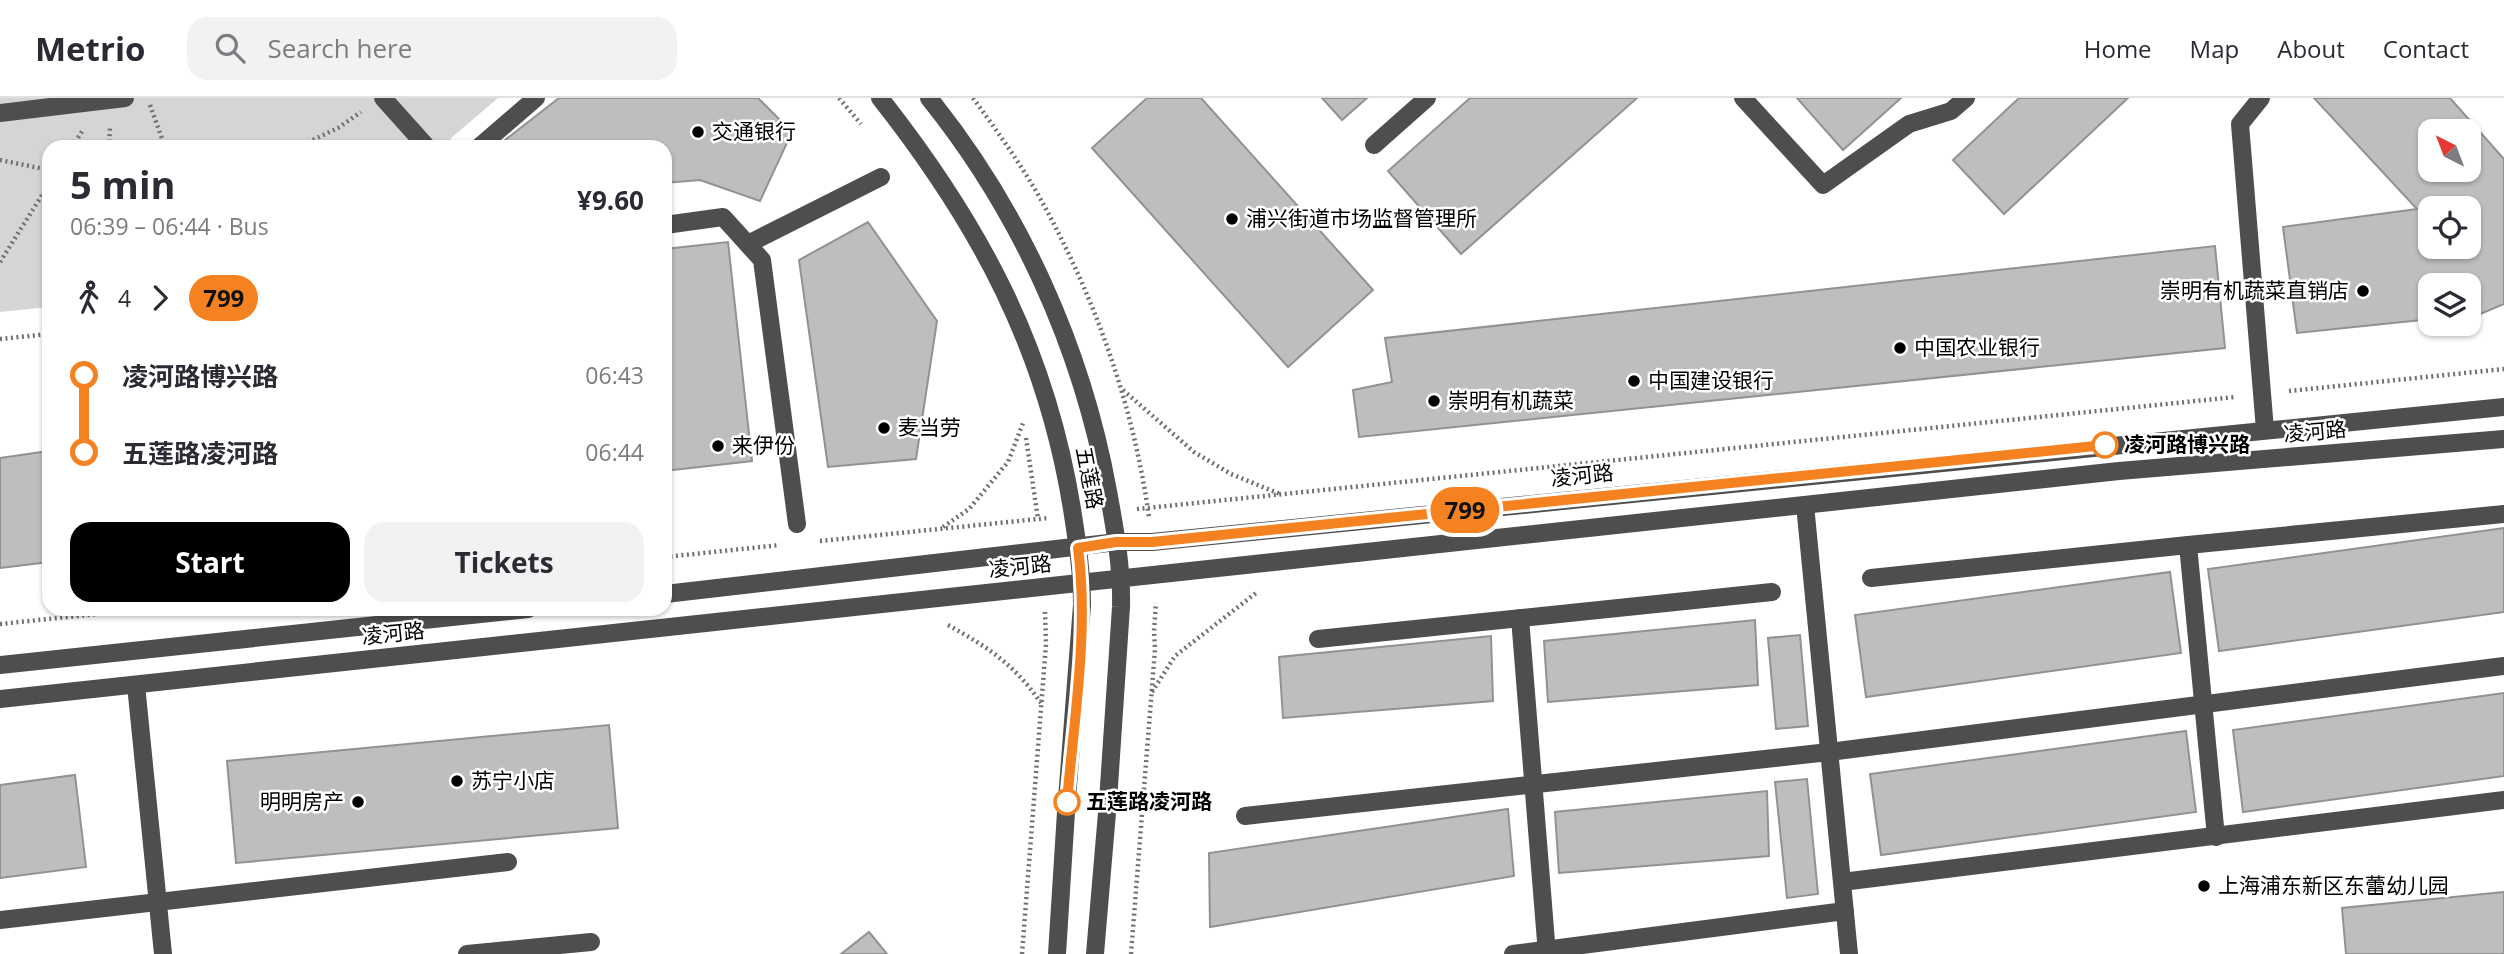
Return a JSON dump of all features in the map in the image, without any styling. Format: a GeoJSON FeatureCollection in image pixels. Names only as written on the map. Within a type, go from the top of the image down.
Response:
{"type":"FeatureCollection","features":[{"type":"Feature","properties":{"kind":"street"},"geometry":{"type":"LineString","coordinates":[[0,113],[125,98]]}},
{"type":"Feature","properties":{"kind":"street"},"geometry":{"type":"LineString","coordinates":[[487,140],[536,98]]}},
{"type":"Feature","properties":{"kind":"street","name":"五莲路"},"geometry":{"type":"LineString","coordinates":[[880,98],[917,146],[971,227],[1020,324],[1056,429],[1073,515],[1082,583],[1081,639],[1057,954]]}},
{"type":"Feature","properties":{"kind":"street","name":"五莲路"},"geometry":{"type":"LineString","coordinates":[[929,98],[1004,207],[1055,309],[1093,420],[1111,512],[1121,578],[1108,800],[1095,954]]}},
{"type":"Feature","properties":{"kind":"street"},"geometry":{"type":"LineString","coordinates":[[1374,145],[1427,98]]}},
{"type":"Feature","properties":{"kind":"street"},"geometry":{"type":"LineString","coordinates":[[1743,98],[1823,185],[1909,124],[1951,111],[1966,98]]}},
{"type":"Feature","properties":{"kind":"street"},"geometry":{"type":"LineString","coordinates":[[2261,98],[2240,124],[2265,430]]}},
{"type":"Feature","properties":{"kind":"street"},"geometry":{"type":"LineString","coordinates":[[376,102],[419,140]]}},
{"type":"Feature","properties":{"kind":"street"},"geometry":{"type":"LineString","coordinates":[[748,244],[881,177]]}},
{"type":"Feature","properties":{"kind":"street"},"geometry":{"type":"LineString","coordinates":[[672,224],[723,217],[762,260],[797,524]]}},
{"type":"Feature","properties":{"kind":"street","name":"凌河路"},"geometry":{"type":"LineString","coordinates":[[672,593],[1116,542],[1152,542],[2504,407]]}},
{"type":"Feature","properties":{"kind":"street","name":"凌河路"},"geometry":{"type":"LineString","coordinates":[[0,699],[2119,471],[2504,439]]}},
{"type":"Feature","properties":{"kind":"street"},"geometry":{"type":"LineString","coordinates":[[1805,505],[1849,954]]}},
{"type":"Feature","properties":{"kind":"street"},"geometry":{"type":"LineString","coordinates":[[1871,578],[2504,514]]}},
{"type":"Feature","properties":{"kind":"street"},"geometry":{"type":"LineString","coordinates":[[2188,545],[2216,837]]}},
{"type":"Feature","properties":{"kind":"street"},"geometry":{"type":"LineString","coordinates":[[1318,639],[1772,592]]}},
{"type":"Feature","properties":{"kind":"street","name":"凌河路"},"geometry":{"type":"LineString","coordinates":[[0,665],[462,616]]}},
{"type":"Feature","properties":{"kind":"street"},"geometry":{"type":"LineString","coordinates":[[1520,618],[1547,952]]}},
{"type":"Feature","properties":{"kind":"street"},"geometry":{"type":"LineString","coordinates":[[1245,816],[1829,752],[2504,666]]}},
{"type":"Feature","properties":{"kind":"street"},"geometry":{"type":"LineString","coordinates":[[136,685],[163,954]]}},
{"type":"Feature","properties":{"kind":"street"},"geometry":{"type":"LineString","coordinates":[[1842,881],[2504,800]]}},
{"type":"Feature","properties":{"kind":"street"},"geometry":{"type":"LineString","coordinates":[[0,920],[508,862]]}},
{"type":"Feature","properties":{"kind":"street"},"geometry":{"type":"LineString","coordinates":[[1513,954],[1547,952],[1845,911]]}},
{"type":"Feature","properties":{"kind":"street"},"geometry":{"type":"LineString","coordinates":[[467,954],[592,942]]}},
{"type":"Feature","properties":{"kind":"path"},"geometry":{"type":"LineString","coordinates":[[148,98],[163,140]]}},
{"type":"Feature","properties":{"kind":"path"},"geometry":{"type":"LineString","coordinates":[[839,98],[863,125]]}},
{"type":"Feature","properties":{"kind":"path"},"geometry":{"type":"LineString","coordinates":[[313,140],[338,128],[376,102]]}},
{"type":"Feature","properties":{"kind":"path"},"geometry":{"type":"LineString","coordinates":[[0,160],[42,169]]}},
{"type":"Feature","properties":{"kind":"path"},"geometry":{"type":"LineString","coordinates":[[0,262],[42,195]]}},
{"type":"Feature","properties":{"kind":"path"},"geometry":{"type":"LineString","coordinates":[[0,339],[42,335]]}},
{"type":"Feature","properties":{"kind":"path"},"geometry":{"type":"LineString","coordinates":[[1111,512],[2504,369]]}},
{"type":"Feature","properties":{"kind":"path"},"geometry":{"type":"LineString","coordinates":[[1121,388],[1194,452],[1231,474],[1281,494]]}},
{"type":"Feature","properties":{"kind":"path"},"geometry":{"type":"LineString","coordinates":[[941,529],[969,509],[1008,462],[1024,422],[1042,552]]}},
{"type":"Feature","properties":{"kind":"path"},"geometry":{"type":"LineString","coordinates":[[817,541],[1073,515]]}},
{"type":"Feature","properties":{"kind":"path"},"geometry":{"type":"LineString","coordinates":[[672,556],[789,544]]}},
{"type":"Feature","properties":{"kind":"path"},"geometry":{"type":"LineString","coordinates":[[1022,954],[1046,644],[1045,587]]}},
{"type":"Feature","properties":{"kind":"path"},"geometry":{"type":"LineString","coordinates":[[1152,692],[1175,656],[1256,592]]}},
{"type":"Feature","properties":{"kind":"path"},"geometry":{"type":"LineString","coordinates":[[0,624],[78,616]]}},
{"type":"Feature","properties":{"kind":"path"},"geometry":{"type":"LineString","coordinates":[[947,625],[986,646],[1003,659],[1023,677],[1041,703]]}},
{"type":"Feature","properties":{"kind":"shaded area"},"geometry":{"type":"Polygon","coordinates":[[[0,98],[498,98],[451,140],[42,140],[42,308],[0,312],[0,98]]]}},
{"type":"Feature","properties":{"kind":"building"},"geometry":{"type":"Polygon","coordinates":[[[559,98],[758,98],[792,132],[760,201],[700,180],[672,182],[672,140],[505,140],[559,98]]]}},
{"type":"Feature","properties":{"kind":"building","name":"浦兴街道市场监督管理所"},"geometry":{"type":"Polygon","coordinates":[[[1147,98],[1201,98],[1373,290],[1288,367],[1092,148],[1147,98]]]}},
{"type":"Feature","properties":{"kind":"building"},"geometry":{"type":"Polygon","coordinates":[[[1322,98],[1367,98],[1342,120],[1322,98]]]}},
{"type":"Feature","properties":{"kind":"building"},"geometry":{"type":"Polygon","coordinates":[[[1470,98],[1637,98],[1461,254],[1388,171],[1470,98]]]}},
{"type":"Feature","properties":{"kind":"building"},"geometry":{"type":"Polygon","coordinates":[[[1797,98],[1901,98],[1843,150],[1797,98]]]}},
{"type":"Feature","properties":{"kind":"building"},"geometry":{"type":"Polygon","coordinates":[[[2019,98],[2128,98],[2004,214],[1953,160],[2019,98]]]}},
{"type":"Feature","properties":{"kind":"building"},"geometry":{"type":"Polygon","coordinates":[[[2314,98],[2450,98],[2469,119],[2418,119],[2418,182],[2482,182],[2482,134],[2504,159],[2504,304],[2481,314],[2481,273],[2418,273],[2418,320],[2297,333],[2283,227],[2417,209],[2314,98]]]}},
{"type":"Feature","properties":{"kind":"building"},"geometry":{"type":"Polygon","coordinates":[[[868,222],[937,321],[916,459],[828,467],[799,260],[868,222]]]}},
{"type":"Feature","properties":{"kind":"building"},"geometry":{"type":"Polygon","coordinates":[[[728,242],[752,461],[672,470],[672,248],[728,242]]]}},
{"type":"Feature","properties":{"kind":"building"},"geometry":{"type":"Polygon","coordinates":[[[2215,246],[2225,348],[1359,437],[1353,390],[1392,382],[1385,338],[2215,246]]]}},
{"type":"Feature","properties":{"kind":"building"},"geometry":{"type":"Polygon","coordinates":[[[42,452],[42,563],[0,568],[0,458],[42,452]]]}},
{"type":"Feature","properties":{"kind":"building"},"geometry":{"type":"Polygon","coordinates":[[[2504,528],[2504,612],[2219,651],[2208,569],[2504,528]]]}},
{"type":"Feature","properties":{"kind":"building"},"geometry":{"type":"Polygon","coordinates":[[[2170,572],[2181,653],[1866,697],[1855,615],[2170,572]]]}},
{"type":"Feature","properties":{"kind":"building"},"geometry":{"type":"Polygon","coordinates":[[[1755,620],[1758,685],[1548,702],[1544,641],[1755,620]]]}},
{"type":"Feature","properties":{"kind":"building"},"geometry":{"type":"Polygon","coordinates":[[[1800,635],[1808,726],[1776,729],[1768,638],[1800,635]]]}},
{"type":"Feature","properties":{"kind":"building"},"geometry":{"type":"Polygon","coordinates":[[[1491,636],[1493,701],[1283,718],[1279,657],[1491,636]]]}},
{"type":"Feature","properties":{"kind":"building"},"geometry":{"type":"Polygon","coordinates":[[[2504,693],[2504,776],[2243,812],[2233,730],[2504,693]]]}},
{"type":"Feature","properties":{"kind":"building"},"geometry":{"type":"Polygon","coordinates":[[[609,725],[618,828],[236,863],[227,761],[609,725]]]}},
{"type":"Feature","properties":{"kind":"building"},"geometry":{"type":"Polygon","coordinates":[[[2186,731],[2196,812],[1881,855],[1870,774],[2186,731]]]}},
{"type":"Feature","properties":{"kind":"building"},"geometry":{"type":"Polygon","coordinates":[[[75,775],[86,867],[0,878],[0,785],[75,775]]]}},
{"type":"Feature","properties":{"kind":"building"},"geometry":{"type":"Polygon","coordinates":[[[1807,779],[1818,894],[1787,898],[1775,782],[1807,779]]]}},
{"type":"Feature","properties":{"kind":"building"},"geometry":{"type":"Polygon","coordinates":[[[1767,791],[1769,856],[1559,873],[1555,812],[1767,791]]]}},
{"type":"Feature","properties":{"kind":"building"},"geometry":{"type":"Polygon","coordinates":[[[1508,809],[1514,876],[1210,927],[1209,853],[1508,809]]]}},
{"type":"Feature","properties":{"kind":"building"},"geometry":{"type":"Polygon","coordinates":[[[2504,892],[2504,954],[2346,954],[2342,908],[2504,892]]]}},
{"type":"Feature","properties":{"kind":"building"},"geometry":{"type":"Polygon","coordinates":[[[869,932],[887,954],[841,954],[869,932]]]}},
{"type":"Feature","properties":{"kind":"bus line","name":"799"},"geometry":{"type":"LineString","coordinates":[[1067,802],[1083,605],[1078,548],[1116,542],[1152,542],[2105,445]]}},
{"type":"Feature","properties":{"kind":"place","name":"交通银行"},"geometry":{"type":"Point","coordinates":[698,132]}},
{"type":"Feature","properties":{"kind":"place","name":"浦兴街道市场监督管理所"},"geometry":{"type":"Point","coordinates":[1232,219]}},
{"type":"Feature","properties":{"kind":"place","name":"崇明有机蔬菜直销店"},"geometry":{"type":"Point","coordinates":[2363,291]}},
{"type":"Feature","properties":{"kind":"place","name":"中国农业银行"},"geometry":{"type":"Point","coordinates":[1900,348]}},
{"type":"Feature","properties":{"kind":"place","name":"中国建设银行"},"geometry":{"type":"Point","coordinates":[1634,381]}},
{"type":"Feature","properties":{"kind":"place","name":"崇明有机蔬菜"},"geometry":{"type":"Point","coordinates":[1434,401]}},
{"type":"Feature","properties":{"kind":"place","name":"麦当劳"},"geometry":{"type":"Point","coordinates":[884,428]}},
{"type":"Feature","properties":{"kind":"place","name":"凌河路博兴路"},"geometry":{"type":"Point","coordinates":[2105,445]}},
{"type":"Feature","properties":{"kind":"place","name":"来伊份"},"geometry":{"type":"Point","coordinates":[718,446]}},
{"type":"Feature","properties":{"kind":"place","name":"苏宁小店"},"geometry":{"type":"Point","coordinates":[457,781]}},
{"type":"Feature","properties":{"kind":"place","name":"明明房产"},"geometry":{"type":"Point","coordinates":[358,802]}},
{"type":"Feature","properties":{"kind":"place","name":"五莲路凌河路"},"geometry":{"type":"Point","coordinates":[1067,802]}},
{"type":"Feature","properties":{"kind":"place","name":"上海浦东新区东蕾幼儿园"},"geometry":{"type":"Point","coordinates":[2204,886]}}]}
